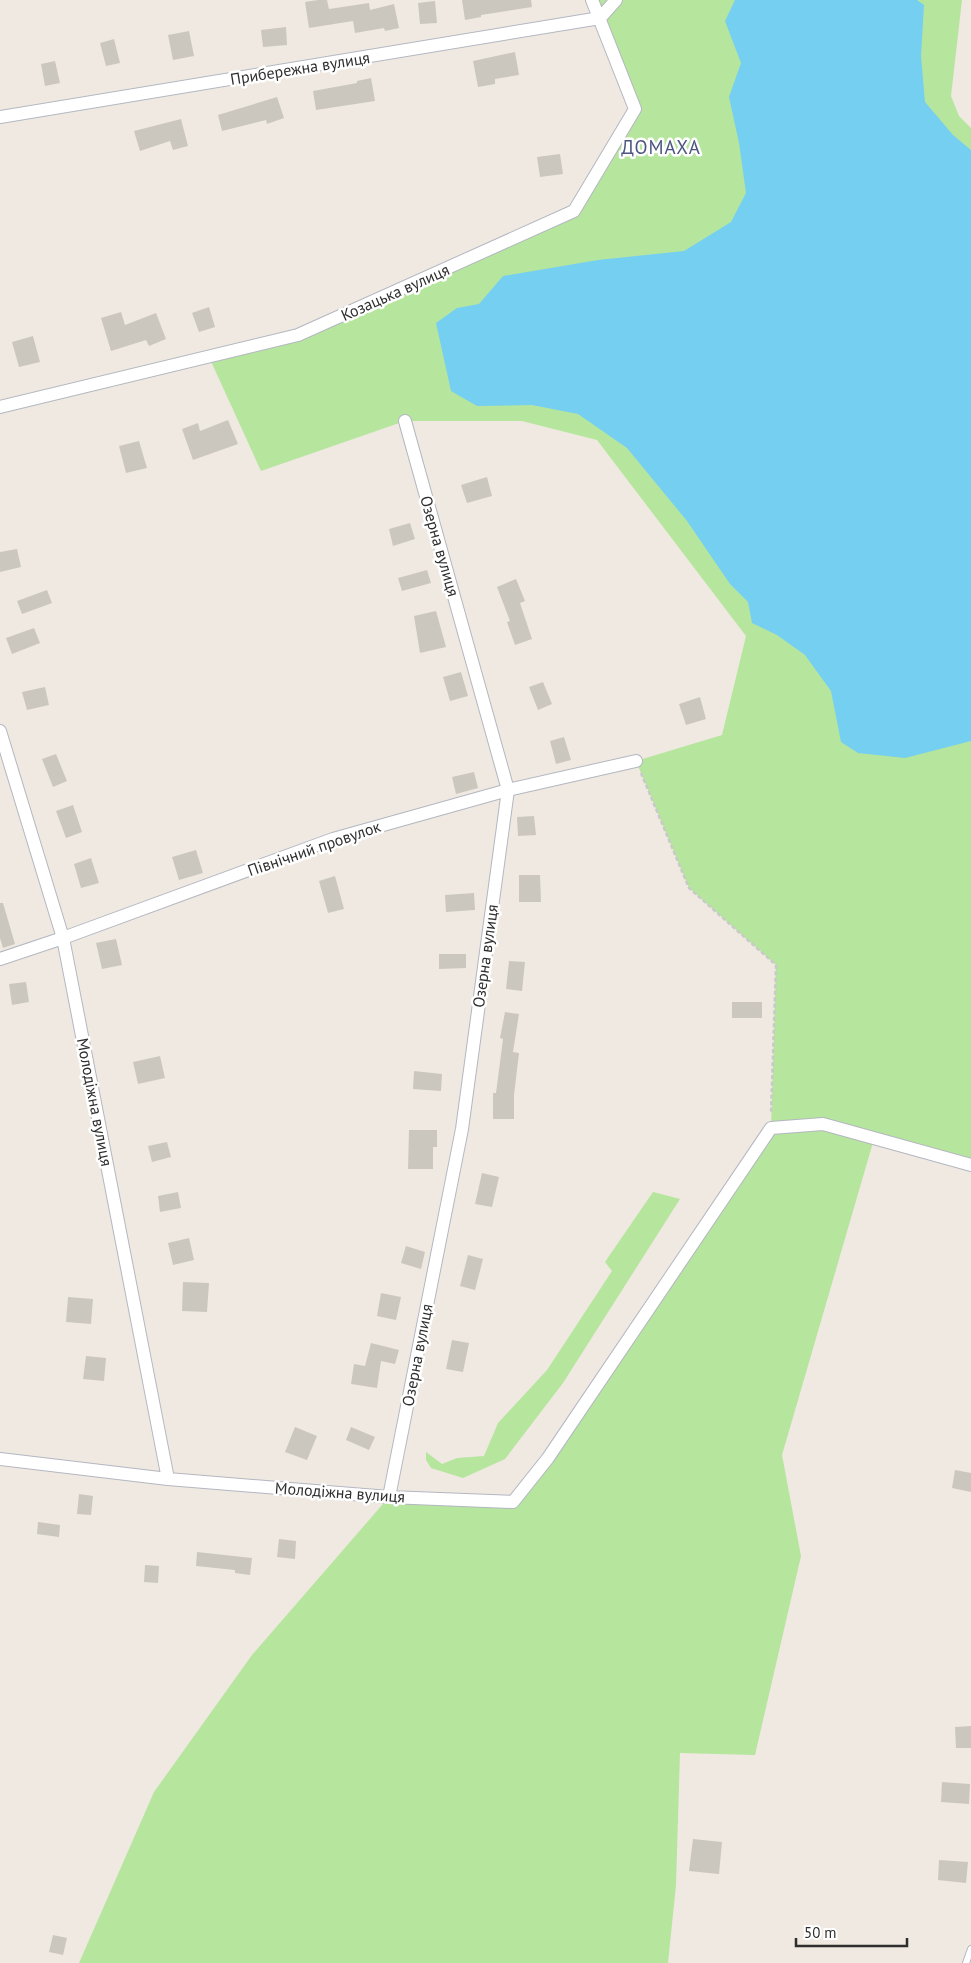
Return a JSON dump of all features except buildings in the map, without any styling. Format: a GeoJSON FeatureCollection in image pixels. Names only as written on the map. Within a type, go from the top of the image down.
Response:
{"type":"FeatureCollection","features":[{"type":"Feature","properties":{"kind":"street"},"geometry":{"type":"LineString","coordinates":[[592,0],[600,18],[616,0]]}},
{"type":"Feature","properties":{"kind":"street","name":"Прибережна вулиця"},"geometry":{"type":"LineString","coordinates":[[0,117],[600,18]]}},
{"type":"Feature","properties":{"kind":"street","name":"Козацька вулиця"},"geometry":{"type":"LineString","coordinates":[[0,407],[298,336],[574,211],[635,109],[600,18]]}},
{"type":"Feature","properties":{"kind":"street","name":"Озерна вулиця"},"geometry":{"type":"LineString","coordinates":[[389,1497],[462,1130],[508,790],[405,421]]}},
{"type":"Feature","properties":{"kind":"street","name":"Молодіжна вулиця"},"geometry":{"type":"LineString","coordinates":[[0,731],[63,938],[168,1479]]}},
{"type":"Feature","properties":{"kind":"street","name":"Північний провулок"},"geometry":{"type":"LineString","coordinates":[[0,959],[63,938],[332,838],[508,790],[636,761]]}},
{"type":"Feature","properties":{"kind":"street"},"geometry":{"type":"LineString","coordinates":[[771,1128],[823,1124],[971,1165]]}},
{"type":"Feature","properties":{"kind":"street","name":"Молодіжна вулиця"},"geometry":{"type":"LineString","coordinates":[[0,1459],[168,1479],[389,1497],[513,1502],[548,1458],[771,1128]]}},
{"type":"Feature","properties":{"kind":"lane"},"geometry":{"type":"LineString","coordinates":[[966,1963],[971,1949]]}},
{"type":"Feature","properties":{"kind":"path"},"geometry":{"type":"LineString","coordinates":[[636,761],[689,888],[776,966],[771,1128]]}},
{"type":"Feature","properties":{"kind":"green space"},"geometry":{"type":"Polygon","coordinates":[[[592,0],[962,0],[951,96],[959,116],[971,128],[971,1165],[874,1139],[782,1455],[801,1556],[755,1755],[680,1753],[676,1885],[668,1963],[79,1963],[154,1792],[252,1655],[389,1497],[513,1502],[771,1128],[776,965],[689,888],[636,761],[722,735],[746,636],[597,440],[522,421],[405,421],[261,471],[209,357],[298,335],[574,211],[635,109],[592,0]]]}},
{"type":"Feature","properties":{"kind":"green space"},"geometry":{"type":"Polygon","coordinates":[[[653,1192],[680,1199],[563,1383],[505,1459],[463,1478],[431,1468],[426,1460],[426,1452],[442,1464],[457,1458],[484,1456],[498,1423],[547,1370],[612,1271],[605,1262],[653,1192]]]}},
{"type":"Feature","properties":{"kind":"water"},"geometry":{"type":"Polygon","coordinates":[[[735,0],[917,0],[924,5],[921,56],[925,102],[953,135],[971,150],[971,741],[905,758],[858,753],[841,742],[831,691],[805,655],[777,635],[752,623],[748,602],[730,584],[687,521],[627,448],[578,414],[532,405],[477,406],[451,391],[436,323],[457,308],[479,304],[503,276],[598,260],[684,251],[731,222],[746,193],[739,143],[729,97],[741,63],[725,21],[735,0]]]}},
{"type":"Feature","properties":{"kind":"district","name":"ДОМАХА"},"geometry":{"type":"Point","coordinates":[661,147]}}]}
